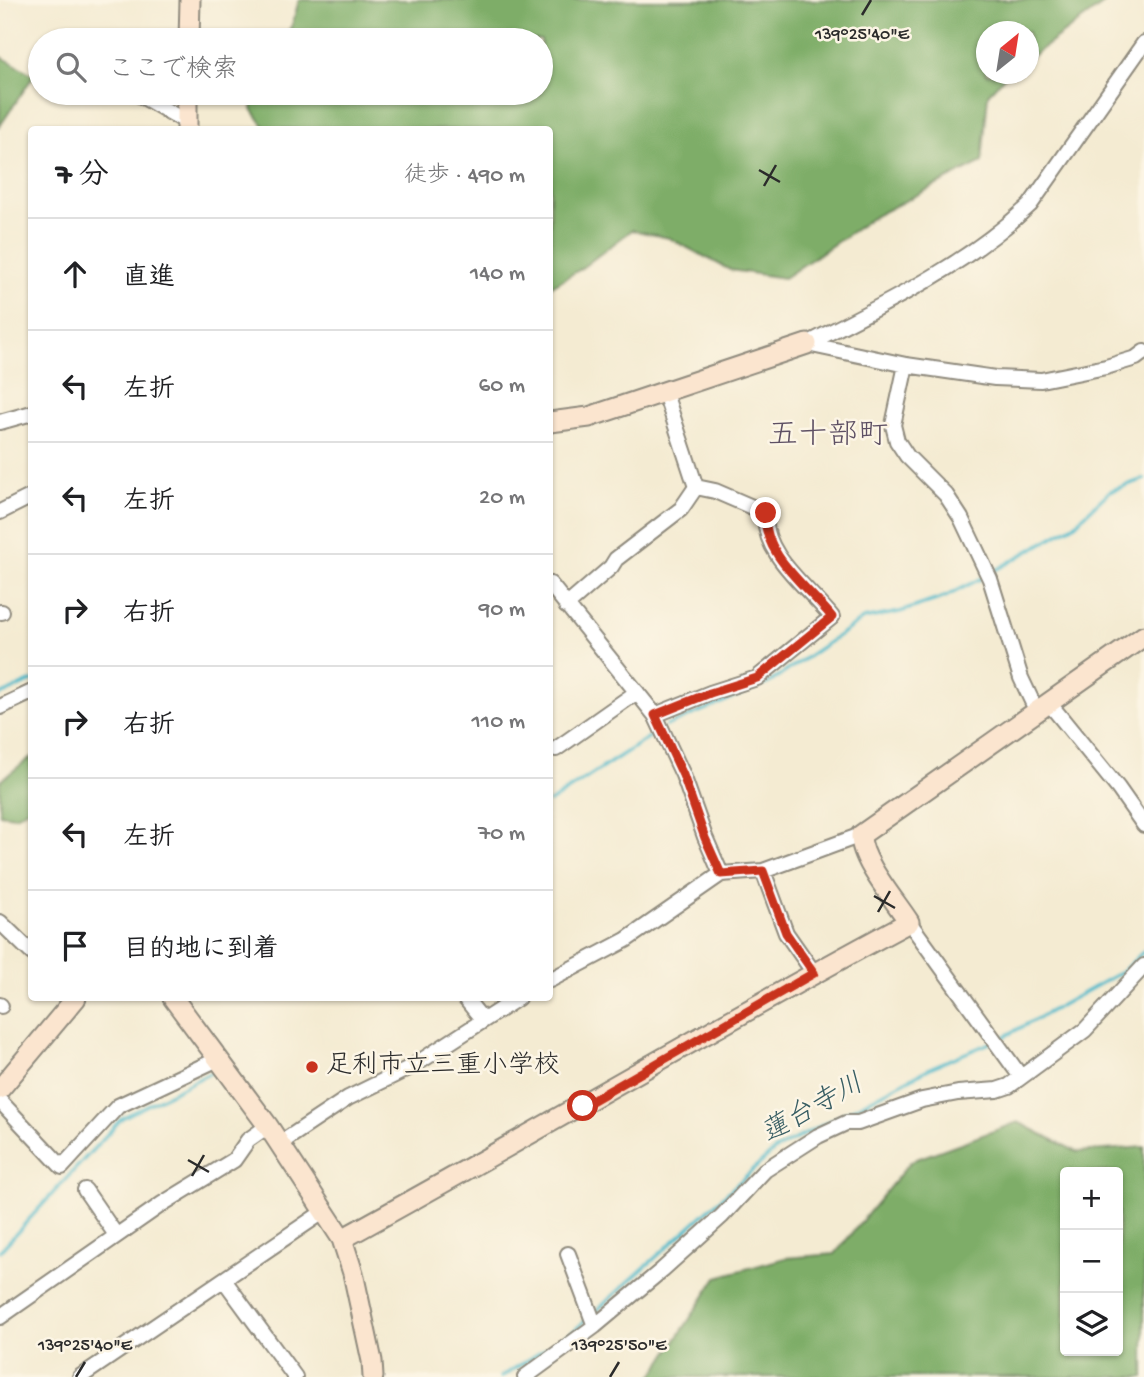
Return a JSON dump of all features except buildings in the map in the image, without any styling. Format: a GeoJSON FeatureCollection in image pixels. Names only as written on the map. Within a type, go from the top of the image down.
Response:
{"type":"FeatureCollection","features":[{"type":"Feature","properties":{"kind":"street"},"geometry":{"type":"LineString","coordinates":[[189,28],[190,0]]}},
{"type":"Feature","properties":{"kind":"street"},"geometry":{"type":"LineString","coordinates":[[553,422],[589,417],[807,344],[918,287],[1006,228],[1030,205],[1144,43]]}},
{"type":"Feature","properties":{"kind":"street"},"geometry":{"type":"LineString","coordinates":[[155,105],[186,125]]}},
{"type":"Feature","properties":{"kind":"street"},"geometry":{"type":"LineString","coordinates":[[186,125],[187,105]]}},
{"type":"Feature","properties":{"kind":"street"},"geometry":{"type":"LineString","coordinates":[[807,344],[906,365],[995,378],[1041,380],[1107,368],[1136,358],[1144,352]]}},
{"type":"Feature","properties":{"kind":"street"},"geometry":{"type":"LineString","coordinates":[[906,365],[893,425],[897,441],[907,456],[946,495],[961,518],[990,579],[1021,678],[1043,708],[1118,788],[1144,825]]}},
{"type":"Feature","properties":{"kind":"street"},"geometry":{"type":"LineString","coordinates":[[665,393],[696,487]]}},
{"type":"Feature","properties":{"kind":"street"},"geometry":{"type":"LineString","coordinates":[[0,422],[28,414]]}},
{"type":"Feature","properties":{"kind":"street"},"geometry":{"type":"LineString","coordinates":[[566,606],[611,567],[616,559],[681,509],[696,487]]}},
{"type":"Feature","properties":{"kind":"street"},"geometry":{"type":"LineString","coordinates":[[655,715],[757,678],[832,617],[774,553],[764,525],[766,513],[715,491],[696,487]]}},
{"type":"Feature","properties":{"kind":"street"},"geometry":{"type":"LineString","coordinates":[[0,512],[28,498]]}},
{"type":"Feature","properties":{"kind":"street"},"geometry":{"type":"LineString","coordinates":[[553,588],[655,715],[683,775],[721,874]]}},
{"type":"Feature","properties":{"kind":"street"},"geometry":{"type":"LineString","coordinates":[[553,979],[626,940],[721,874],[763,871],[860,835],[1144,636]]}},
{"type":"Feature","properties":{"kind":"street"},"geometry":{"type":"LineString","coordinates":[[556,749],[637,692]]}},
{"type":"Feature","properties":{"kind":"street"},"geometry":{"type":"LineString","coordinates":[[0,707],[28,694]]}},
{"type":"Feature","properties":{"kind":"street"},"geometry":{"type":"LineString","coordinates":[[860,835],[860,845],[909,922],[1021,1077]]}},
{"type":"Feature","properties":{"kind":"street"},"geometry":{"type":"LineString","coordinates":[[763,871],[786,933],[814,973]]}},
{"type":"Feature","properties":{"kind":"street"},"geometry":{"type":"LineString","coordinates":[[0,922],[28,949]]}},
{"type":"Feature","properties":{"kind":"street"},"geometry":{"type":"LineString","coordinates":[[342,1239],[909,922]]}},
{"type":"Feature","properties":{"kind":"street"},"geometry":{"type":"LineString","coordinates":[[525,1377],[595,1326],[722,1216],[765,1170],[818,1136],[846,1123],[858,1123],[922,1100],[1009,1086],[1085,1030],[1144,965]]}},
{"type":"Feature","properties":{"kind":"street"},"geometry":{"type":"LineString","coordinates":[[0,1089],[73,1001]]}},
{"type":"Feature","properties":{"kind":"street"},"geometry":{"type":"LineString","coordinates":[[175,1001],[268,1126],[342,1239],[355,1285],[373,1377]]}},
{"type":"Feature","properties":{"kind":"street"},"geometry":{"type":"LineString","coordinates":[[468,1001],[482,1018]]}},
{"type":"Feature","properties":{"kind":"street"},"geometry":{"type":"LineString","coordinates":[[279,1144],[348,1098],[413,1066],[482,1018],[513,1001]]}},
{"type":"Feature","properties":{"kind":"street"},"geometry":{"type":"LineString","coordinates":[[0,1101],[62,1167],[118,1106],[218,1059]]}},
{"type":"Feature","properties":{"kind":"street"},"geometry":{"type":"LineString","coordinates":[[0,1317],[162,1204],[234,1160],[248,1140],[268,1126]]}},
{"type":"Feature","properties":{"kind":"street"},"geometry":{"type":"LineString","coordinates":[[85,1191],[116,1235]]}},
{"type":"Feature","properties":{"kind":"street"},"geometry":{"type":"LineString","coordinates":[[80,1377],[323,1212]]}},
{"type":"Feature","properties":{"kind":"street"},"geometry":{"type":"LineString","coordinates":[[568,1254],[595,1326]]}},
{"type":"Feature","properties":{"kind":"street"},"geometry":{"type":"LineString","coordinates":[[224,1280],[290,1376]]}},
{"type":"Feature","properties":{"kind":"green space"},"geometry":{"type":"Polygon","coordinates":[[[299,0],[1109,0],[1039,51],[1039,21],[976,21],[976,84],[998,84],[988,94],[982,162],[875,216],[784,278],[730,270],[669,238],[632,230],[579,270],[553,285],[553,126],[264,126],[252,109],[253,105],[553,105],[553,28],[290,28],[299,0]]]}},
{"type":"Feature","properties":{"kind":"green space"},"geometry":{"type":"Polygon","coordinates":[[[0,56],[28,72],[28,84],[0,126],[0,56]]]}},
{"type":"Feature","properties":{"kind":"green space"},"geometry":{"type":"Polygon","coordinates":[[[28,759],[28,809],[15,816],[0,814],[0,781],[28,759]]]}},
{"type":"Feature","properties":{"kind":"green space"},"geometry":{"type":"Polygon","coordinates":[[[1018,1122],[1077,1152],[1144,1147],[1144,1377],[652,1377],[717,1277],[785,1258],[835,1254],[911,1161],[1018,1122]]]}},
{"type":"Feature","properties":{"kind":"waterway"},"geometry":{"type":"LineString","coordinates":[[992,572],[1074,525],[1110,491],[1144,479]]}},
{"type":"Feature","properties":{"kind":"waterway"},"geometry":{"type":"LineString","coordinates":[[666,726],[769,683],[863,619],[900,612],[945,597],[986,576]]}},
{"type":"Feature","properties":{"kind":"waterway"},"geometry":{"type":"LineString","coordinates":[[0,695],[28,683]]}},
{"type":"Feature","properties":{"kind":"waterway"},"geometry":{"type":"LineString","coordinates":[[553,800],[660,730]]}},
{"type":"Feature","properties":{"kind":"waterway","name":"蓮台寺川"},"geometry":{"type":"LineString","coordinates":[[1000,1039],[1123,971],[1144,951]]}},
{"type":"Feature","properties":{"kind":"waterway","name":"蓮台寺川"},"geometry":{"type":"LineString","coordinates":[[595,1312],[775,1150],[932,1067],[990,1043]]}},
{"type":"Feature","properties":{"kind":"waterway"},"geometry":{"type":"LineString","coordinates":[[0,1251],[122,1118],[216,1070]]}},
{"type":"Feature","properties":{"kind":"waterway","name":"蓮台寺川"},"geometry":{"type":"LineString","coordinates":[[501,1377],[574,1331],[587,1319]]}},
{"type":"Feature","properties":{"kind":"place","name":"足利市立三重小学校"},"geometry":{"type":"Point","coordinates":[312,1067]}},
{"type":"Feature","properties":{"kind":"district","name":"五十部町"},"geometry":{"type":"Point","coordinates":[828,437]}},
{"type":"Feature","properties":{"kind":"route"},"geometry":{"type":"LineString","coordinates":[[583,1106],[814,973],[786,933],[763,871],[721,874],[683,775],[655,715],[757,678],[832,617],[774,553],[764,525],[766,513]]}}]}
